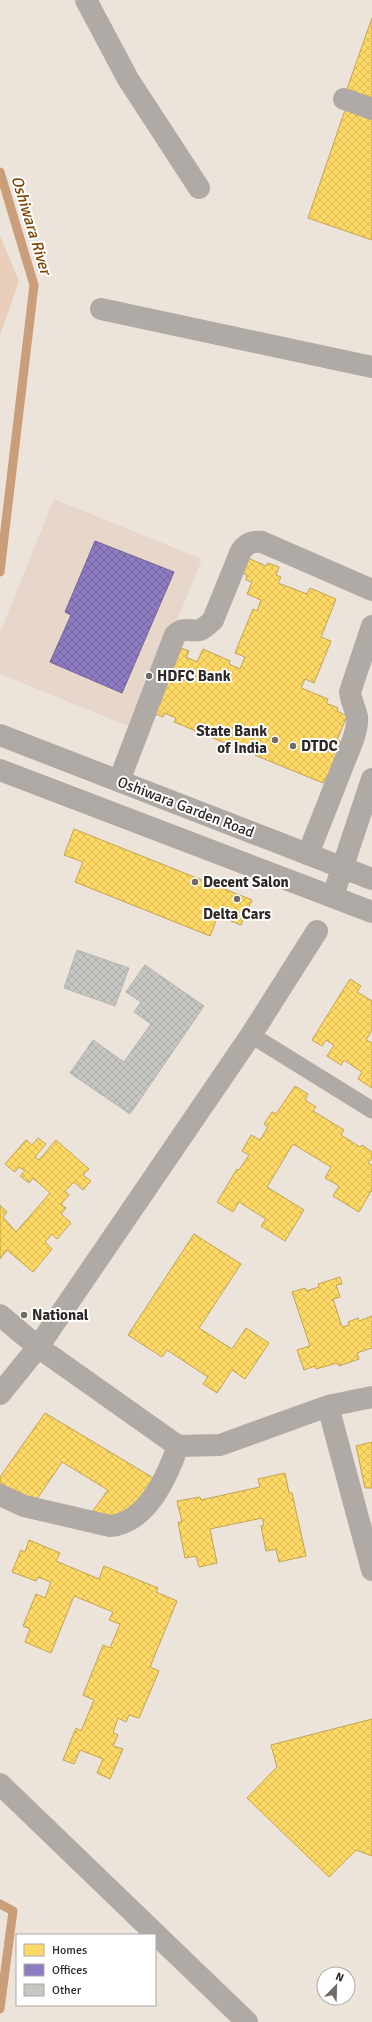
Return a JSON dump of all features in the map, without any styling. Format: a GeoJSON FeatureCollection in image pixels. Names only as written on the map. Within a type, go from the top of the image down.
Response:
{"type":"FeatureCollection","features":[{"type":"Feature","properties":{"kind":"street"},"geometry":{"type":"LineString","coordinates":[[86,0],[128,79],[199,188]]}},
{"type":"Feature","properties":{"kind":"street"},"geometry":{"type":"LineString","coordinates":[[344,99],[372,108]]}},
{"type":"Feature","properties":{"kind":"street"},"geometry":{"type":"LineString","coordinates":[[101,309],[372,367]]}},
{"type":"Feature","properties":{"kind":"street"},"geometry":{"type":"LineString","coordinates":[[119,781],[175,635],[180,630],[199,630],[206,627],[213,620],[241,551],[246,544],[255,541],[262,542],[372,590]]}},
{"type":"Feature","properties":{"kind":"street"},"geometry":{"type":"LineString","coordinates":[[308,854],[357,727],[357,718],[351,701],[352,684],[372,626]]}},
{"type":"Feature","properties":{"kind":"street","name":"Oshiwara Garden Road"},"geometry":{"type":"LineString","coordinates":[[0,735],[342,867],[372,880]]}},
{"type":"Feature","properties":{"kind":"street","name":"Oshiwara Garden Road"},"geometry":{"type":"LineString","coordinates":[[0,770],[372,912]]}},
{"type":"Feature","properties":{"kind":"street"},"geometry":{"type":"LineString","coordinates":[[332,896],[372,779]]}},
{"type":"Feature","properties":{"kind":"street"},"geometry":{"type":"LineString","coordinates":[[0,1394],[38,1347],[251,1035],[317,931]]}},
{"type":"Feature","properties":{"kind":"street"},"geometry":{"type":"LineString","coordinates":[[0,1315],[38,1347],[178,1446],[220,1445],[328,1406],[372,1397]]}},
{"type":"Feature","properties":{"kind":"street"},"geometry":{"type":"LineString","coordinates":[[328,1406],[372,1570]]}},
{"type":"Feature","properties":{"kind":"street"},"geometry":{"type":"LineString","coordinates":[[0,1495],[24,1506],[110,1526],[129,1522],[151,1500],[168,1473],[178,1446]]}},
{"type":"Feature","properties":{"kind":"street"},"geometry":{"type":"LineString","coordinates":[[0,1784],[156,1934]]}},
{"type":"Feature","properties":{"kind":"street"},"geometry":{"type":"LineString","coordinates":[[156,1934],[247,2022]]}},
{"type":"Feature","properties":{"kind":"lane"},"geometry":{"type":"LineString","coordinates":[[251,1035],[372,1110]]}},
{"type":"Feature","properties":{"kind":"shaded area"},"geometry":{"type":"Polygon","coordinates":[[[0,236],[19,281],[0,335],[0,236]]]}},
{"type":"Feature","properties":{"kind":"shaded area"},"geometry":{"type":"Polygon","coordinates":[[[54,499],[202,559],[133,728],[0,674],[0,633],[54,499]]]}},
{"type":"Feature","properties":{"kind":"building: Homes"},"geometry":{"type":"Polygon","coordinates":[[[372,18],[372,98],[347,89],[372,18]]]}},
{"type":"Feature","properties":{"kind":"building: Homes"},"geometry":{"type":"Polygon","coordinates":[[[345,110],[372,119],[372,240],[308,218],[345,110]]]}},
{"type":"Feature","properties":{"kind":"building: Homes"},"geometry":{"type":"Polygon","coordinates":[[[248,558],[266,566],[268,563],[279,567],[276,575],[281,577],[278,583],[307,594],[310,588],[336,599],[321,637],[331,641],[314,683],[305,679],[301,688],[328,699],[326,703],[338,708],[337,711],[347,716],[337,740],[344,743],[330,776],[327,775],[323,783],[174,722],[176,718],[164,713],[163,717],[151,712],[178,647],[189,651],[186,657],[197,662],[203,649],[230,661],[229,664],[240,669],[245,657],[235,653],[253,609],[257,611],[261,600],[247,594],[252,582],[246,580],[247,575],[242,573],[248,558]]]}},
{"type":"Feature","properties":{"kind":"building: Homes"},"geometry":{"type":"Polygon","coordinates":[[[74,829],[252,900],[241,925],[218,916],[210,936],[75,882],[83,862],[64,855],[74,829]]]}},
{"type":"Feature","properties":{"kind":"building: Homes"},"geometry":{"type":"Polygon","coordinates":[[[350,979],[361,986],[357,992],[372,1001],[372,1030],[366,1040],[372,1043],[372,1088],[358,1079],[362,1072],[344,1060],[341,1065],[327,1056],[334,1045],[326,1040],[322,1046],[312,1040],[350,979]]]}},
{"type":"Feature","properties":{"kind":"building: Homes"},"geometry":{"type":"Polygon","coordinates":[[[295,1086],[308,1094],[305,1100],[316,1107],[313,1111],[344,1130],[341,1135],[360,1147],[362,1145],[372,1152],[372,1158],[368,1163],[372,1165],[372,1192],[371,1191],[359,1212],[333,1196],[339,1186],[325,1178],[331,1167],[293,1144],[267,1187],[304,1210],[285,1241],[261,1226],[266,1219],[239,1202],[233,1212],[217,1202],[237,1169],[239,1170],[249,1155],[242,1151],[251,1135],[260,1140],[268,1127],[264,1124],[272,1112],[276,1114],[295,1086]]]}},
{"type":"Feature","properties":{"kind":"building: Homes"},"geometry":{"type":"Polygon","coordinates":[[[38,1138],[46,1144],[35,1157],[39,1160],[56,1140],[89,1169],[83,1175],[91,1181],[83,1190],[74,1182],[65,1191],[69,1195],[61,1204],[66,1208],[61,1214],[71,1223],[57,1239],[52,1234],[45,1242],[52,1249],[33,1272],[7,1250],[0,1259],[0,1205],[7,1212],[3,1217],[16,1232],[50,1193],[33,1178],[29,1183],[20,1176],[25,1171],[19,1167],[15,1172],[5,1164],[26,1140],[32,1145],[38,1138]]]}},
{"type":"Feature","properties":{"kind":"building: Homes"},"geometry":{"type":"Polygon","coordinates":[[[194,1234],[241,1264],[199,1328],[232,1349],[246,1328],[269,1343],[245,1379],[232,1370],[217,1393],[203,1384],[208,1377],[167,1350],[162,1357],[128,1335],[194,1234]]]}},
{"type":"Feature","properties":{"kind":"building: Homes"},"geometry":{"type":"Polygon","coordinates":[[[340,1277],[342,1284],[336,1285],[340,1297],[333,1299],[342,1327],[349,1325],[348,1322],[358,1318],[359,1321],[372,1316],[372,1348],[357,1353],[359,1359],[339,1366],[337,1363],[316,1369],[315,1366],[304,1370],[297,1350],[310,1346],[292,1292],[305,1288],[306,1291],[319,1287],[318,1284],[340,1277]]]}},
{"type":"Feature","properties":{"kind":"building: Homes"},"geometry":{"type":"Polygon","coordinates":[[[45,1413],[155,1479],[141,1502],[116,1523],[92,1512],[108,1490],[62,1462],[33,1505],[0,1483],[0,1477],[45,1413]]]}},
{"type":"Feature","properties":{"kind":"building: Homes"},"geometry":{"type":"Polygon","coordinates":[[[372,1442],[372,1488],[365,1488],[356,1446],[372,1442]]]}},
{"type":"Feature","properties":{"kind":"building: Homes"},"geometry":{"type":"Polygon","coordinates":[[[285,1473],[289,1493],[292,1493],[306,1556],[279,1562],[276,1549],[266,1551],[261,1526],[264,1525],[262,1518],[210,1529],[217,1563],[199,1567],[196,1556],[185,1558],[178,1522],[182,1522],[177,1501],[200,1497],[201,1500],[260,1487],[258,1479],[285,1473]]]}},
{"type":"Feature","properties":{"kind":"building: Homes"},"geometry":{"type":"Polygon","coordinates":[[[29,1540],[60,1553],[56,1561],[99,1579],[104,1566],[158,1588],[156,1592],[177,1601],[150,1667],[159,1671],[139,1718],[129,1715],[126,1722],[118,1718],[113,1733],[118,1735],[113,1746],[123,1749],[110,1779],[97,1773],[103,1759],[80,1750],[74,1764],[63,1760],[76,1728],[81,1731],[94,1700],[83,1695],[103,1645],[110,1648],[120,1624],[109,1620],[113,1612],[74,1596],[51,1653],[25,1642],[30,1629],[23,1626],[36,1594],[45,1598],[51,1582],[38,1577],[36,1581],[12,1572],[21,1550],[25,1552],[29,1540]]]}},
{"type":"Feature","properties":{"kind":"building: Homes"},"geometry":{"type":"Polygon","coordinates":[[[372,1719],[372,1856],[356,1850],[329,1877],[247,1798],[277,1767],[271,1745],[372,1719]]]}},
{"type":"Feature","properties":{"kind":"building: Offices"},"geometry":{"type":"Polygon","coordinates":[[[95,541],[174,572],[122,693],[50,662],[71,615],[65,612],[95,541]]]}},
{"type":"Feature","properties":{"kind":"building: Other"},"geometry":{"type":"Polygon","coordinates":[[[77,950],[129,968],[115,1006],[64,988],[77,950]]]}},
{"type":"Feature","properties":{"kind":"building: Other"},"geometry":{"type":"Polygon","coordinates":[[[145,965],[204,1006],[130,1114],[70,1073],[93,1040],[124,1062],[151,1024],[134,1012],[141,1002],[126,992],[145,965]]]}},
{"type":"Feature","properties":{"kind":"waterway","name":"Oshiwara River"},"geometry":{"type":"LineString","coordinates":[[0,172],[34,285],[0,572]]}},
{"type":"Feature","properties":{"kind":"waterway","name":"Oshiwara River"},"geometry":{"type":"LineString","coordinates":[[0,1904],[13,1911],[0,2009]]}},
{"type":"Feature","properties":{"kind":"place","name":"HDFC Bank"},"geometry":{"type":"Point","coordinates":[149,676]}},
{"type":"Feature","properties":{"kind":"place","name":"State Bank of India"},"geometry":{"type":"Point","coordinates":[275,740]}},
{"type":"Feature","properties":{"kind":"place","name":"DTDC"},"geometry":{"type":"Point","coordinates":[293,746]}},
{"type":"Feature","properties":{"kind":"place","name":"Decent Salon"},"geometry":{"type":"Point","coordinates":[195,882]}},
{"type":"Feature","properties":{"kind":"place","name":"Delta Cars"},"geometry":{"type":"Point","coordinates":[237,899]}},
{"type":"Feature","properties":{"kind":"place","name":"National"},"geometry":{"type":"Point","coordinates":[24,1315]}}]}
